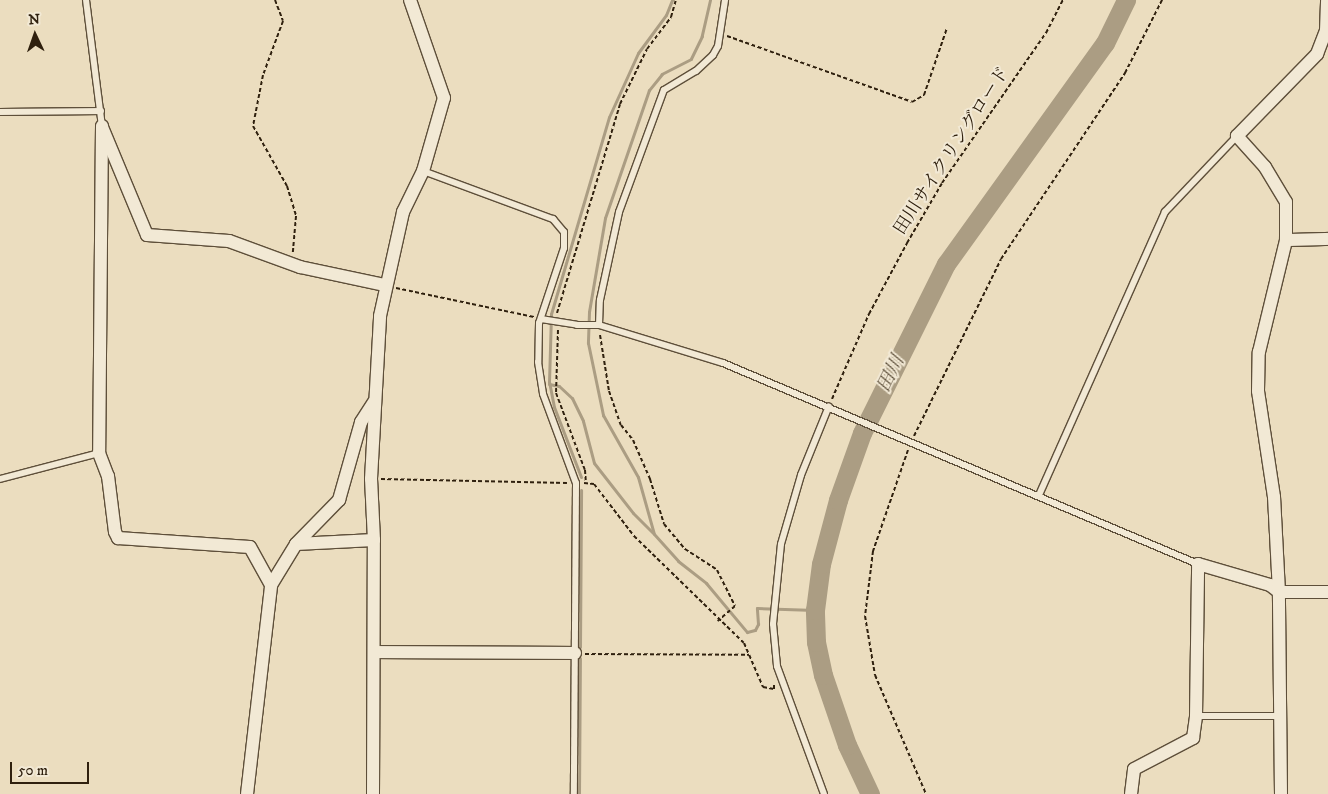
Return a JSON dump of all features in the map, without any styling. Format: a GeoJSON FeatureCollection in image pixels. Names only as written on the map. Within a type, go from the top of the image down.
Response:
{"type":"FeatureCollection","features":[{"type":"Feature","properties":{"kind":"street"},"geometry":{"type":"LineString","coordinates":[[373,794],[374,540],[371,479],[375,400],[385,285],[403,212],[423,171],[444,98],[410,0]]}},
{"type":"Feature","properties":{"kind":"street"},"geometry":{"type":"LineString","coordinates":[[1281,794],[1279,592],[1271,463],[1258,391],[1258,361],[1286,240],[1286,202],[1265,167],[1237,136],[1317,54],[1326,31],[1327,0]]}},
{"type":"Feature","properties":{"kind":"street"},"geometry":{"type":"LineString","coordinates":[[102,126],[147,235],[230,241],[293,264],[385,285]]}},
{"type":"Feature","properties":{"kind":"street"},"geometry":{"type":"LineString","coordinates":[[102,126],[99,453],[108,476],[118,538],[250,547],[271,585]]}},
{"type":"Feature","properties":{"kind":"street"},"geometry":{"type":"LineString","coordinates":[[1286,240],[1328,239]]}},
{"type":"Feature","properties":{"kind":"street"},"geometry":{"type":"LineString","coordinates":[[247,794],[271,585],[296,544],[339,500],[361,422],[375,400]]}},
{"type":"Feature","properties":{"kind":"street"},"geometry":{"type":"LineString","coordinates":[[296,544],[374,540]]}},
{"type":"Feature","properties":{"kind":"street"},"geometry":{"type":"LineString","coordinates":[[1131,794],[1134,769],[1192,738],[1196,716],[1198,564],[1270,584],[1279,592],[1328,592]]}},
{"type":"Feature","properties":{"kind":"street"},"geometry":{"type":"LineString","coordinates":[[374,652],[575,653]]}},
{"type":"Feature","properties":{"kind":"lane"},"geometry":{"type":"LineString","coordinates":[[86,0],[102,126]]}},
{"type":"Feature","properties":{"kind":"lane"},"geometry":{"type":"LineString","coordinates":[[598,325],[600,300],[619,212],[664,90],[705,64],[718,46],[724,0]]}},
{"type":"Feature","properties":{"kind":"lane"},"geometry":{"type":"LineString","coordinates":[[0,112],[101,111]]}},
{"type":"Feature","properties":{"kind":"lane"},"geometry":{"type":"LineString","coordinates":[[1039,495],[1165,212],[1237,136]]}},
{"type":"Feature","properties":{"kind":"lane"},"geometry":{"type":"LineString","coordinates":[[423,171],[559,224],[564,232],[564,248],[540,383],[576,483],[574,794]]}},
{"type":"Feature","properties":{"kind":"lane"},"geometry":{"type":"LineString","coordinates":[[550,320],[598,325],[722,363],[831,405],[910,441],[1198,564]]}},
{"type":"Feature","properties":{"kind":"lane"},"geometry":{"type":"LineString","coordinates":[[824,794],[793,715],[776,660],[774,596],[781,544],[801,475],[831,405]]}},
{"type":"Feature","properties":{"kind":"lane"},"geometry":{"type":"LineString","coordinates":[[0,479],[99,453]]}},
{"type":"Feature","properties":{"kind":"lane"},"geometry":{"type":"LineString","coordinates":[[1196,716],[1280,716]]}},
{"type":"Feature","properties":{"kind":"path"},"geometry":{"type":"LineString","coordinates":[[275,0],[283,21],[263,75],[253,126],[286,186],[296,216],[293,264]]}},
{"type":"Feature","properties":{"kind":"path"},"geometry":{"type":"LineString","coordinates":[[586,484],[585,470],[556,390],[550,320],[559,304],[588,218],[620,104],[647,50],[671,17],[676,0]]}},
{"type":"Feature","properties":{"kind":"path","name":"田川サイクリングロード"},"geometry":{"type":"LineString","coordinates":[[831,405],[869,314],[906,243],[942,183],[1046,34],[1063,0]]}},
{"type":"Feature","properties":{"kind":"path"},"geometry":{"type":"LineString","coordinates":[[926,794],[875,674],[865,616],[873,551],[910,441],[1001,259],[1125,73],[1162,0]]}},
{"type":"Feature","properties":{"kind":"path"},"geometry":{"type":"LineString","coordinates":[[720,34],[739,38],[912,102],[924,96],[946,28]]}},
{"type":"Feature","properties":{"kind":"path"},"geometry":{"type":"LineString","coordinates":[[385,285],[550,320]]}},
{"type":"Feature","properties":{"kind":"path"},"geometry":{"type":"LineString","coordinates":[[598,325],[609,391],[621,424],[633,440],[670,535],[696,558],[717,570],[734,606],[722,615],[718,621]]}},
{"type":"Feature","properties":{"kind":"path"},"geometry":{"type":"LineString","coordinates":[[371,479],[594,484],[634,536],[718,621],[744,643],[763,687],[774,689],[776,660]]}},
{"type":"Feature","properties":{"kind":"path"},"geometry":{"type":"LineString","coordinates":[[575,653],[749,655]]}},
{"type":"Feature","properties":{"kind":"waterway"},"geometry":{"type":"LineString","coordinates":[[581,477],[554,407],[549,382],[551,314],[609,117],[638,53],[666,15],[672,0]]}},
{"type":"Feature","properties":{"kind":"waterway"},"geometry":{"type":"LineString","coordinates":[[710,0],[702,36],[691,59],[662,74],[649,90],[605,218],[589,312],[588,343],[603,415],[638,477],[654,534],[678,561],[706,583],[747,632],[755,630],[758,624],[757,608],[815,610]]}},
{"type":"Feature","properties":{"kind":"waterway","name":"田川"},"geometry":{"type":"LineString","coordinates":[[870,794],[847,745],[823,675],[816,642],[815,610],[821,564],[838,500],[862,433],[946,264],[1105,43],[1126,0]]}},
{"type":"Feature","properties":{"kind":"waterway"},"geometry":{"type":"LineString","coordinates":[[549,384],[559,386],[572,398],[583,421],[594,463],[633,513],[653,533]]}},
{"type":"Feature","properties":{"kind":"waterway"},"geometry":{"type":"LineString","coordinates":[[580,647],[581,490]]}},
{"type":"Feature","properties":{"kind":"waterway"},"geometry":{"type":"LineString","coordinates":[[579,794],[580,658]]}}]}
